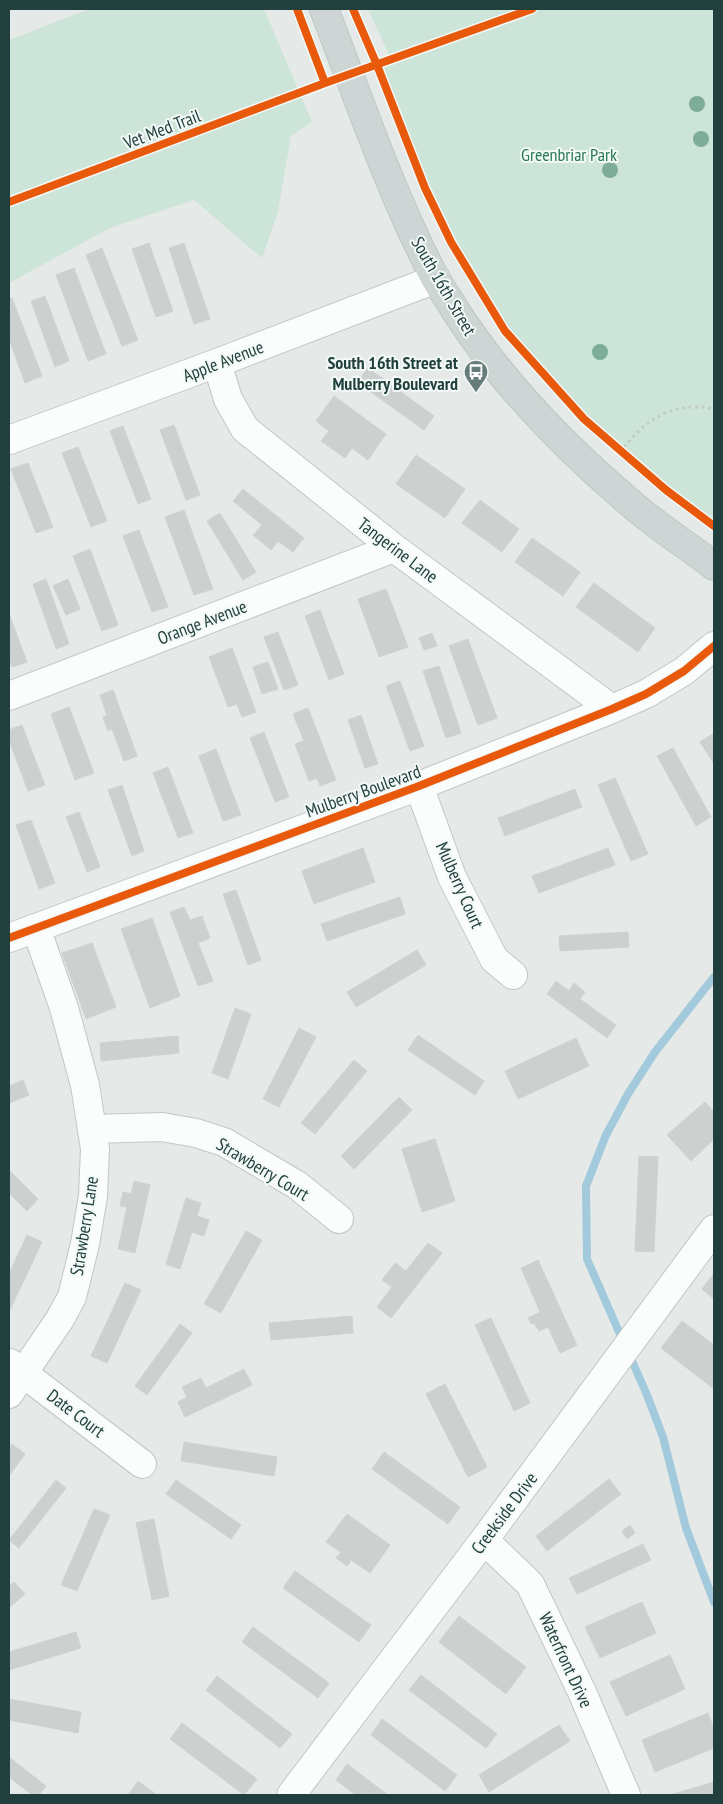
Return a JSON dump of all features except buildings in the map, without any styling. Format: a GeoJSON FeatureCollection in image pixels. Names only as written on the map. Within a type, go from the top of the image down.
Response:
{"type":"FeatureCollection","features":[{"type":"Feature","properties":{"kind":"main road","name":"South 16th Street"},"geometry":{"type":"LineString","coordinates":[[324,9],[401,208],[436,279],[475,339],[501,375],[531,410],[570,449],[637,508],[714,566]]}},
{"type":"Feature","properties":{"kind":"street","name":"Apple Avenue"},"geometry":{"type":"LineString","coordinates":[[9,440],[218,363],[436,279]]}},
{"type":"Feature","properties":{"kind":"street","name":"Tangerine Lane"},"geometry":{"type":"LineString","coordinates":[[218,363],[228,399],[245,429],[394,548],[612,709]]}},
{"type":"Feature","properties":{"kind":"street","name":"Orange Avenue"},"geometry":{"type":"LineString","coordinates":[[9,696],[394,548]]}},
{"type":"Feature","properties":{"kind":"street","name":"Mulberry Boulevard"},"geometry":{"type":"LineString","coordinates":[[9,938],[420,786],[612,709],[646,694],[684,671],[714,646]]}},
{"type":"Feature","properties":{"kind":"street","name":"Mulberry Court"},"geometry":{"type":"LineString","coordinates":[[420,786],[452,877],[494,959],[513,975]]}},
{"type":"Feature","properties":{"kind":"street","name":"Strawberry Lane"},"geometry":{"type":"LineString","coordinates":[[14,1377],[60,1319],[72,1297],[85,1244],[93,1196],[94,1149],[85,1085],[64,1008],[36,928]]}},
{"type":"Feature","properties":{"kind":"street","name":"Strawberry Court"},"geometry":{"type":"LineString","coordinates":[[92,1129],[162,1127],[196,1133],[224,1142],[297,1185],[339,1219]]}},
{"type":"Feature","properties":{"kind":"street","name":"Creekside Drive"},"geometry":{"type":"LineString","coordinates":[[291,1795],[484,1540],[714,1229]]}},
{"type":"Feature","properties":{"kind":"street","name":"Date Court"},"geometry":{"type":"LineString","coordinates":[[14,1377],[142,1464]]}},
{"type":"Feature","properties":{"kind":"street","name":"Waterfront Drive"},"geometry":{"type":"LineString","coordinates":[[484,1540],[530,1584],[582,1692],[626,1795]]}},
{"type":"Feature","properties":{"kind":"path"},"geometry":{"type":"LineString","coordinates":[[620,452],[647,423],[666,411],[687,407],[709,407],[714,410]]}},
{"type":"Feature","properties":{"kind":"path"},"geometry":{"type":"LineString","coordinates":[[613,445],[628,458]]}},
{"type":"Feature","properties":{"kind":"green space"},"geometry":{"type":"Polygon","coordinates":[[[89,9],[264,9],[312,122],[291,136],[278,211],[262,258],[194,200],[110,228],[9,283],[9,40],[89,9]]]}},
{"type":"Feature","properties":{"kind":"green space","name":"Greenbriar Park"},"geometry":{"type":"Polygon","coordinates":[[[368,9],[714,9],[714,526],[666,490],[584,419],[505,331],[451,242],[425,188],[377,65],[391,59],[368,9]]]}},
{"type":"Feature","properties":{"kind":"waterway"},"geometry":{"type":"LineString","coordinates":[[623,1341],[587,1259],[586,1186],[606,1135],[628,1094],[655,1052],[714,977]]}},
{"type":"Feature","properties":{"kind":"waterway"},"geometry":{"type":"LineString","coordinates":[[629,1354],[663,1437],[686,1528],[714,1602]]}},
{"type":"Feature","properties":{"kind":"cycle path"},"geometry":{"type":"LineString","coordinates":[[297,9],[325,83]]}},
{"type":"Feature","properties":{"kind":"cycle path"},"geometry":{"type":"LineString","coordinates":[[353,9],[425,188],[451,242],[505,331],[584,419],[666,490],[714,526]]}},
{"type":"Feature","properties":{"kind":"cycle path","name":"Vet Med Trail"},"geometry":{"type":"LineString","coordinates":[[9,202],[325,83],[532,9]]}},
{"type":"Feature","properties":{"kind":"cycle path"},"geometry":{"type":"LineString","coordinates":[[9,938],[419,786],[612,709],[646,694],[684,671],[714,646]]}},
{"type":"Feature","properties":{"kind":"place","name":"South 16th Street at Mulberry Boulevard"},"geometry":{"type":"Point","coordinates":[476,393]}}]}
